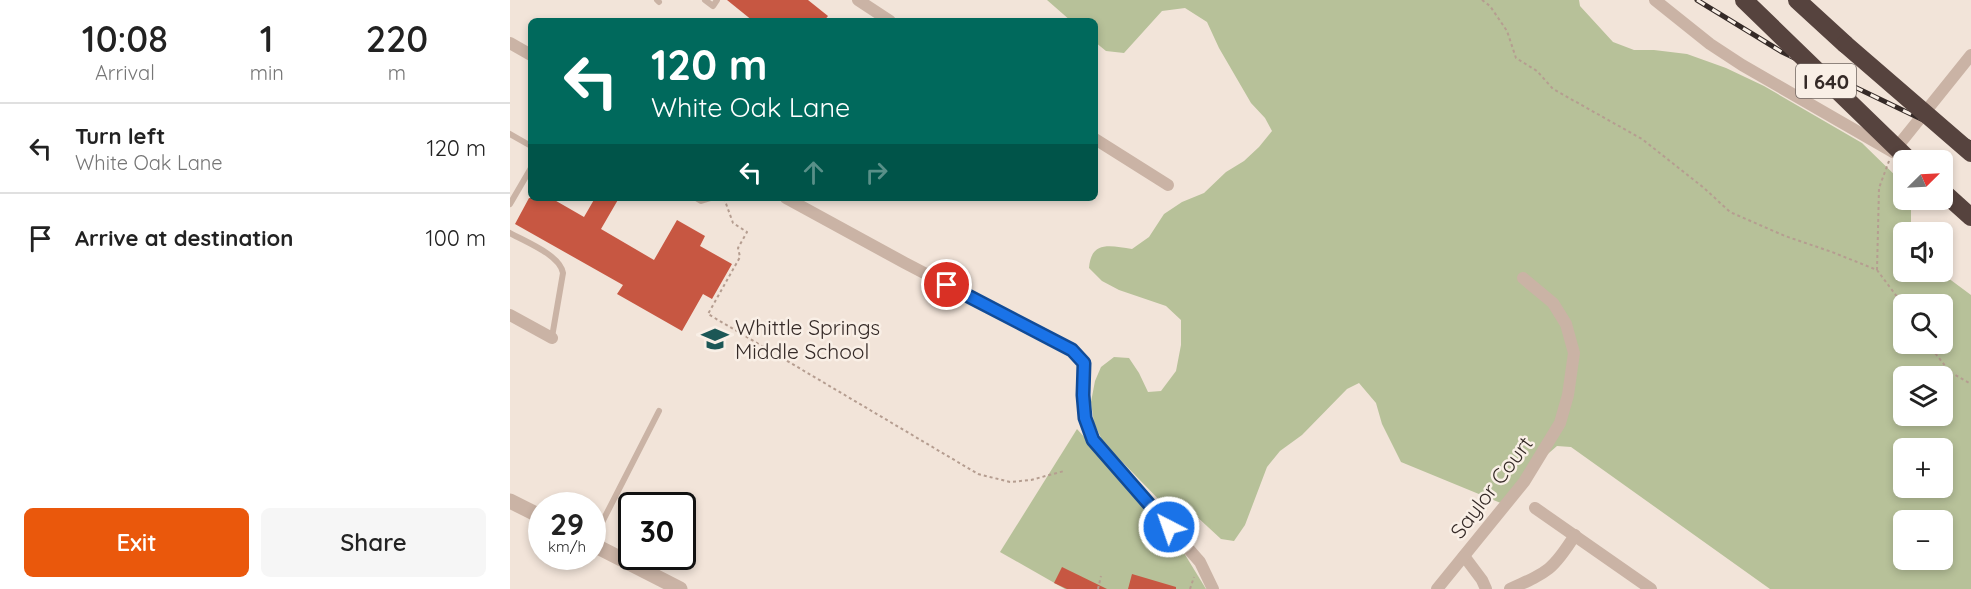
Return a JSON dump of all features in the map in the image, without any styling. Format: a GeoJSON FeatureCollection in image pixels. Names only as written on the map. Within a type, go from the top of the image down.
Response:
{"type":"FeatureCollection","features":[{"type":"Feature","properties":{"kind":"highway","name":"I 640"},"geometry":{"type":"LineString","coordinates":[[1744,0],[1899,150]]}},
{"type":"Feature","properties":{"kind":"highway","name":"I 640"},"geometry":{"type":"LineString","coordinates":[[1797,0],[1971,153]]}},
{"type":"Feature","properties":{"kind":"highway"},"geometry":{"type":"LineString","coordinates":[[1953,201],[1971,217]]}},
{"type":"Feature","properties":{"kind":"street"},"geometry":{"type":"LineString","coordinates":[[858,0],[885,18]]}},
{"type":"Feature","properties":{"kind":"street"},"geometry":{"type":"LineString","coordinates":[[1655,0],[1710,44],[1742,65],[1893,152]]}},
{"type":"Feature","properties":{"kind":"street"},"geometry":{"type":"LineString","coordinates":[[510,43],[528,53]]}},
{"type":"Feature","properties":{"kind":"street"},"geometry":{"type":"LineString","coordinates":[[1895,150],[1971,55]]}},
{"type":"Feature","properties":{"kind":"street"},"geometry":{"type":"LineString","coordinates":[[1098,141],[1168,185]]}},
{"type":"Feature","properties":{"kind":"street"},"geometry":{"type":"LineString","coordinates":[[791,201],[1072,350],[1084,363],[1085,418],[1093,440],[1200,562],[1213,589]]}},
{"type":"Feature","properties":{"kind":"street","name":"Saylor Court"},"geometry":{"type":"LineString","coordinates":[[1437,589],[1524,482],[1560,423],[1568,394],[1574,353],[1566,324],[1553,303],[1523,278]]}},
{"type":"Feature","properties":{"kind":"street"},"geometry":{"type":"LineString","coordinates":[[510,315],[552,338]]}},
{"type":"Feature","properties":{"kind":"street"},"geometry":{"type":"LineString","coordinates":[[510,501],[528,510]]}},
{"type":"Feature","properties":{"kind":"street"},"geometry":{"type":"LineString","coordinates":[[1535,508],[1651,589]]}},
{"type":"Feature","properties":{"kind":"street"},"geometry":{"type":"LineString","coordinates":[[1510,589],[1541,575],[1555,565],[1575,535]]}},
{"type":"Feature","properties":{"kind":"street"},"geometry":{"type":"LineString","coordinates":[[606,550],[680,589]]}},
{"type":"Feature","properties":{"kind":"street"},"geometry":{"type":"LineString","coordinates":[[1464,556],[1486,589]]}},
{"type":"Feature","properties":{"kind":"lane"},"geometry":{"type":"LineString","coordinates":[[705,0],[712,6],[717,0]]}},
{"type":"Feature","properties":{"kind":"lane"},"geometry":{"type":"LineString","coordinates":[[510,134],[528,144]]}},
{"type":"Feature","properties":{"kind":"lane"},"geometry":{"type":"LineString","coordinates":[[510,204],[528,173]]}},
{"type":"Feature","properties":{"kind":"lane"},"geometry":{"type":"LineString","coordinates":[[510,233],[553,257],[563,268],[552,338]]}},
{"type":"Feature","properties":{"kind":"lane"},"geometry":{"type":"LineString","coordinates":[[606,515],[659,411]]}},
{"type":"Feature","properties":{"kind":"path"},"geometry":{"type":"LineString","coordinates":[[1482,0],[1490,6],[1507,31],[1516,58],[1537,71],[1554,89],[1642,139],[1730,212],[1785,236],[1877,270],[1895,294]]}},
{"type":"Feature","properties":{"kind":"path"},"geometry":{"type":"LineString","coordinates":[[1877,270],[1879,188],[1893,152]]}},
{"type":"Feature","properties":{"kind":"path"},"geometry":{"type":"LineString","coordinates":[[725,201],[733,223],[747,231],[738,248],[740,256],[708,314],[978,474],[1011,482],[1031,480],[1064,471]]}},
{"type":"Feature","properties":{"kind":"path"},"geometry":{"type":"LineString","coordinates":[[1936,354],[1950,372],[1971,384]]}},
{"type":"Feature","properties":{"kind":"path"},"geometry":{"type":"LineString","coordinates":[[1190,589],[1194,578],[1191,570]]}},
{"type":"Feature","properties":{"kind":"path"},"geometry":{"type":"LineString","coordinates":[[1098,589],[1101,576]]}},
{"type":"Feature","properties":{"kind":"green space"},"geometry":{"type":"Polygon","coordinates":[[[1047,0],[1579,0],[1580,6],[1613,42],[1634,50],[1687,54],[1726,68],[1764,86],[1862,143],[1893,173],[1893,210],[1911,210],[1911,222],[1893,222],[1893,282],[1953,282],[1971,295],[1971,589],[1770,589],[1571,447],[1557,446],[1542,459],[1508,506],[1401,462],[1382,424],[1376,403],[1359,383],[1347,389],[1302,435],[1280,451],[1267,467],[1245,525],[1234,541],[1221,539],[1195,515],[1182,515],[1166,507],[1103,442],[1094,423],[1091,402],[1095,381],[1101,367],[1114,357],[1129,358],[1148,392],[1161,391],[1176,371],[1181,345],[1181,320],[1166,306],[1119,290],[1102,281],[1089,268],[1091,259],[1098,249],[1103,247],[1132,249],[1149,237],[1164,214],[1182,202],[1204,193],[1226,172],[1244,161],[1272,131],[1265,118],[1251,103],[1219,48],[1207,22],[1185,8],[1162,11],[1124,53],[1106,51],[1098,44],[1098,18],[1068,18],[1047,0]]]}},
{"type":"Feature","properties":{"kind":"green space"},"geometry":{"type":"Polygon","coordinates":[[[1077,429],[1173,535],[1206,589],[1065,589],[1000,552],[1077,429]]]}},
{"type":"Feature","properties":{"kind":"building"},"geometry":{"type":"Polygon","coordinates":[[[727,0],[808,0],[828,16],[826,18],[749,18],[727,0]]]}},
{"type":"Feature","properties":{"kind":"building","name":"Whittle Springs Middle School"},"geometry":{"type":"Polygon","coordinates":[[[528,200],[556,201],[584,217],[593,201],[617,201],[601,229],[654,260],[677,220],[705,236],[700,246],[732,264],[712,299],[703,294],[682,331],[617,294],[623,285],[515,224],[528,200]]]}},
{"type":"Feature","properties":{"kind":"building"},"geometry":{"type":"Polygon","coordinates":[[[1062,567],[1107,589],[1067,589],[1054,583],[1062,567]]]}},
{"type":"Feature","properties":{"kind":"building"},"geometry":{"type":"Polygon","coordinates":[[[1132,574],[1176,587],[1176,589],[1128,589],[1132,574]]]}},
{"type":"Feature","properties":{"kind":"railway"},"geometry":{"type":"LineString","coordinates":[[1697,0],[1782,52],[1971,143]]}},
{"type":"Feature","properties":{"kind":"place","name":"Whittle Springs Middle School"},"geometry":{"type":"Point","coordinates":[715,339]}},
{"type":"Feature","properties":{"kind":"route"},"geometry":{"type":"LineString","coordinates":[[947,285],[1072,350],[1084,363],[1085,418],[1093,440],[1169,527]]}}]}
